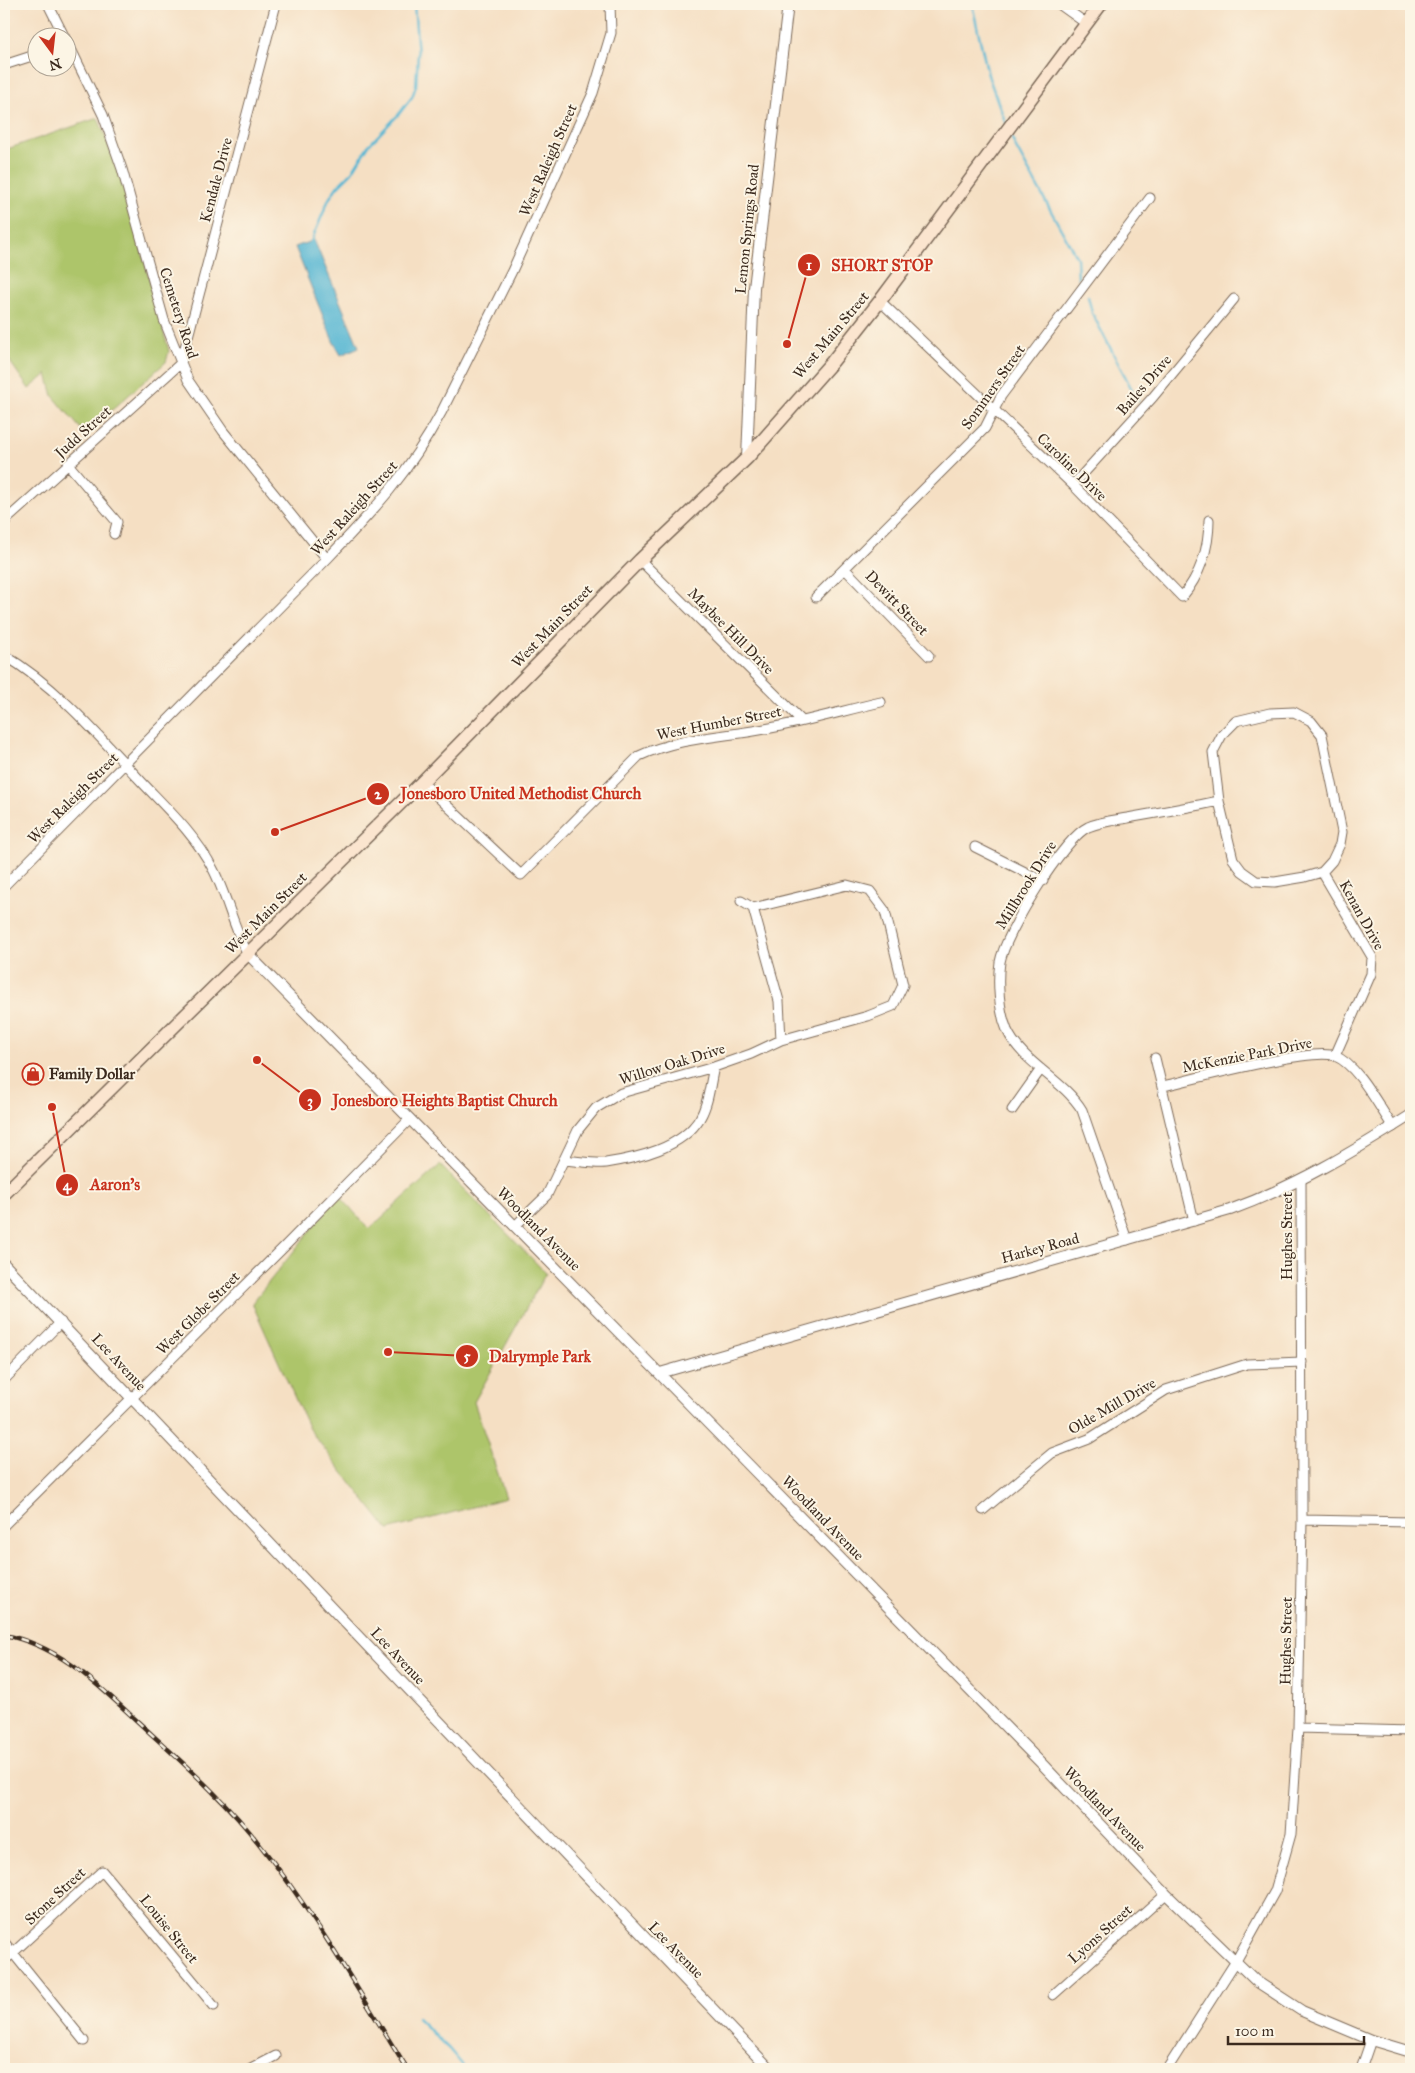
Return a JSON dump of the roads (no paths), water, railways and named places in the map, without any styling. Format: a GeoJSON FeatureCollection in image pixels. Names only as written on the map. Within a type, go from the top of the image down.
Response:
{"type":"FeatureCollection","features":[{"type":"Feature","properties":{"kind":"main road","name":"West Main Street"},"geometry":{"type":"LineString","coordinates":[[4,1194],[422,782],[640,560],[746,458],[832,362],[880,301],[1101,4]]}},
{"type":"Feature","properties":{"kind":"street"},"geometry":{"type":"LineString","coordinates":[[48,4],[60,28]]}},
{"type":"Feature","properties":{"kind":"street","name":"Kendale Drive"},"geometry":{"type":"LineString","coordinates":[[181,363],[276,4]]}},
{"type":"Feature","properties":{"kind":"street","name":"West Raleigh Street"},"geometry":{"type":"LineString","coordinates":[[4,886],[374,510],[400,479],[424,445],[529,236],[593,93],[611,33],[610,4]]}},
{"type":"Feature","properties":{"kind":"street","name":"Lemon Springs Road"},"geometry":{"type":"LineString","coordinates":[[746,458],[754,288],[788,4]]}},
{"type":"Feature","properties":{"kind":"street"},"geometry":{"type":"LineString","coordinates":[[1058,4],[1087,24]]}},
{"type":"Feature","properties":{"kind":"street"},"geometry":{"type":"LineString","coordinates":[[4,65],[28,57]]}},
{"type":"Feature","properties":{"kind":"street","name":"Cemetery Road"},"geometry":{"type":"LineString","coordinates":[[78,64],[103,115],[122,169],[164,320],[188,380],[203,404],[327,559]]}},
{"type":"Feature","properties":{"kind":"street","name":"Sommers Street"},"geometry":{"type":"LineString","coordinates":[[816,597],[985,428],[1001,396],[1150,198]]}},
{"type":"Feature","properties":{"kind":"street","name":"Bailes Drive"},"geometry":{"type":"LineString","coordinates":[[1073,485],[1153,397],[1234,299]]}},
{"type":"Feature","properties":{"kind":"street","name":"Caroline Drive"},"geometry":{"type":"LineString","coordinates":[[880,301],[1073,485],[1182,597],[1196,578],[1203,562],[1209,535],[1209,520]]}},
{"type":"Feature","properties":{"kind":"street","name":"Judd Street"},"geometry":{"type":"LineString","coordinates":[[7,519],[181,363]]}},
{"type":"Feature","properties":{"kind":"street"},"geometry":{"type":"LineString","coordinates":[[68,464],[117,522],[114,534]]}},
{"type":"Feature","properties":{"kind":"street"},"geometry":{"type":"LineString","coordinates":[[4,508],[7,519]]}},
{"type":"Feature","properties":{"kind":"street","name":"Maybee Hill Drive"},"geometry":{"type":"LineString","coordinates":[[640,560],[802,721]]}},
{"type":"Feature","properties":{"kind":"street","name":"Dewitt Street"},"geometry":{"type":"LineString","coordinates":[[845,570],[929,656]]}},
{"type":"Feature","properties":{"kind":"street"},"geometry":{"type":"LineString","coordinates":[[4,655],[56,693],[192,836],[213,869],[230,908],[237,934],[248,954]]}},
{"type":"Feature","properties":{"kind":"street","name":"West Humber Street"},"geometry":{"type":"LineString","coordinates":[[422,782],[521,875],[639,756],[658,747],[692,739],[802,721],[880,702]]}},
{"type":"Feature","properties":{"kind":"street"},"geometry":{"type":"LineString","coordinates":[[1294,712],[1311,720],[1322,735],[1342,832],[1336,855],[1322,872],[1275,882],[1256,881],[1242,871],[1233,859],[1219,802],[1213,752],[1222,735],[1236,721],[1270,713],[1294,712]]}},
{"type":"Feature","properties":{"kind":"street","name":"Millbrook Drive"},"geometry":{"type":"LineString","coordinates":[[1128,1240],[1082,1110],[1071,1093],[1041,1069],[1014,1041],[1008,1031],[1002,1013],[999,975],[1005,946],[1043,881],[1070,841],[1088,827],[1099,823],[1219,802]]}},
{"type":"Feature","properties":{"kind":"street"},"geometry":{"type":"LineString","coordinates":[[975,847],[1043,881]]}},
{"type":"Feature","properties":{"kind":"street","name":"Kenan Drive"},"geometry":{"type":"LineString","coordinates":[[1322,872],[1372,957],[1371,974],[1335,1056]]}},
{"type":"Feature","properties":{"kind":"street","name":"Willow Oak Drive"},"geometry":{"type":"LineString","coordinates":[[515,1226],[547,1194],[578,1130],[596,1108],[621,1093],[714,1067],[781,1040],[868,1016],[893,1006],[903,985],[884,911],[870,891],[847,884],[753,908]]}},
{"type":"Feature","properties":{"kind":"street"},"geometry":{"type":"LineString","coordinates":[[741,901],[753,908],[779,1001],[781,1040]]}},
{"type":"Feature","properties":{"kind":"street","name":"Woodland Avenue"},"geometry":{"type":"LineString","coordinates":[[248,954],[1037,1759],[1166,1894],[1256,1981],[1302,2011],[1370,2040],[1411,2052]]}},
{"type":"Feature","properties":{"kind":"street","name":"McKenzie Park Drive"},"geometry":{"type":"LineString","coordinates":[[1163,1086],[1299,1056],[1335,1056],[1358,1075],[1392,1127]]}},
{"type":"Feature","properties":{"kind":"street"},"geometry":{"type":"LineString","coordinates":[[1155,1058],[1194,1221]]}},
{"type":"Feature","properties":{"kind":"street"},"geometry":{"type":"LineString","coordinates":[[564,1160],[604,1163],[640,1156],[670,1145],[690,1130],[700,1118],[708,1098],[714,1067]]}},
{"type":"Feature","properties":{"kind":"street"},"geometry":{"type":"LineString","coordinates":[[1012,1110],[1041,1069]]}},
{"type":"Feature","properties":{"kind":"street","name":"Harkey Road"},"geometry":{"type":"LineString","coordinates":[[660,1373],[983,1278],[1194,1221],[1256,1200],[1301,1181],[1358,1150],[1411,1115]]}},
{"type":"Feature","properties":{"kind":"street","name":"West Globe Street"},"geometry":{"type":"LineString","coordinates":[[4,1525],[410,1119]]}},
{"type":"Feature","properties":{"kind":"street","name":"Hughes Street"},"geometry":{"type":"LineString","coordinates":[[1167,2069],[1236,1961],[1275,1892],[1291,1834],[1298,1728],[1302,1520],[1301,1181]]}},
{"type":"Feature","properties":{"kind":"street","name":"Lee Avenue"},"geometry":{"type":"LineString","coordinates":[[4,1264],[770,2069]]}},
{"type":"Feature","properties":{"kind":"street"},"geometry":{"type":"LineString","coordinates":[[4,1380],[61,1322]]}},
{"type":"Feature","properties":{"kind":"street","name":"Olde Mill Drive"},"geometry":{"type":"LineString","coordinates":[[983,1510],[1052,1453],[1089,1439],[1166,1390],[1247,1364],[1302,1362]]}},
{"type":"Feature","properties":{"kind":"street"},"geometry":{"type":"LineString","coordinates":[[1302,1520],[1411,1522]]}},
{"type":"Feature","properties":{"kind":"street"},"geometry":{"type":"LineString","coordinates":[[1298,1728],[1411,1731]]}},
{"type":"Feature","properties":{"kind":"street","name":"Stone Street"},"geometry":{"type":"LineString","coordinates":[[4,1961],[102,1871]]}},
{"type":"Feature","properties":{"kind":"street","name":"Louise Street"},"geometry":{"type":"LineString","coordinates":[[102,1871],[214,2006]]}},
{"type":"Feature","properties":{"kind":"street","name":"Lyons Street"},"geometry":{"type":"LineString","coordinates":[[1053,1995],[1166,1894]]}},
{"type":"Feature","properties":{"kind":"street"},"geometry":{"type":"LineString","coordinates":[[4,1942],[84,2041]]}},
{"type":"Feature","properties":{"kind":"street"},"geometry":{"type":"LineString","coordinates":[[1361,2069],[1370,2040]]}},
{"type":"Feature","properties":{"kind":"street"},"geometry":{"type":"LineString","coordinates":[[251,2069],[276,2056]]}},
{"type":"Feature","properties":{"kind":"water"},"geometry":{"type":"Polygon","coordinates":[[[314,240],[359,347],[341,355],[333,341],[295,247],[314,240]]]}},
{"type":"Feature","properties":{"kind":"waterway"},"geometry":{"type":"LineString","coordinates":[[311,242],[329,199],[337,187],[352,172],[368,146],[399,114],[412,97],[416,86],[418,54],[414,4]]}},
{"type":"Feature","properties":{"kind":"waterway"},"geometry":{"type":"LineString","coordinates":[[972,4],[988,75],[1006,124]]}},
{"type":"Feature","properties":{"kind":"waterway"},"geometry":{"type":"LineString","coordinates":[[1010,134],[1077,258],[1078,278]]}},
{"type":"Feature","properties":{"kind":"waterway"},"geometry":{"type":"LineString","coordinates":[[1088,296],[1092,313],[1138,401]]}},
{"type":"Feature","properties":{"kind":"waterway"},"geometry":{"type":"LineString","coordinates":[[417,2018],[449,2049],[466,2069]]}},
{"type":"Feature","properties":{"kind":"railway"},"geometry":{"type":"LineString","coordinates":[[4,1635],[42,1647],[59,1656],[91,1679],[184,1764],[231,1811],[260,1845],[300,1899],[407,2069]]}},
{"type":"Feature","properties":{"kind":"place","name":"SHORT STOP"},"geometry":{"type":"Point","coordinates":[787,344]}},
{"type":"Feature","properties":{"kind":"place","name":"Jonesboro United Methodist Church"},"geometry":{"type":"Point","coordinates":[275,832]}},
{"type":"Feature","properties":{"kind":"place","name":"Jonesboro Heights Baptist Church"},"geometry":{"type":"Point","coordinates":[257,1060]}},
{"type":"Feature","properties":{"kind":"place","name":"Family Dollar"},"geometry":{"type":"Point","coordinates":[33,1074]}},
{"type":"Feature","properties":{"kind":"place","name":"Aaron's"},"geometry":{"type":"Point","coordinates":[52,1107]}},
{"type":"Feature","properties":{"kind":"place","name":"Dalrymple Park"},"geometry":{"type":"Point","coordinates":[388,1352]}}]}
